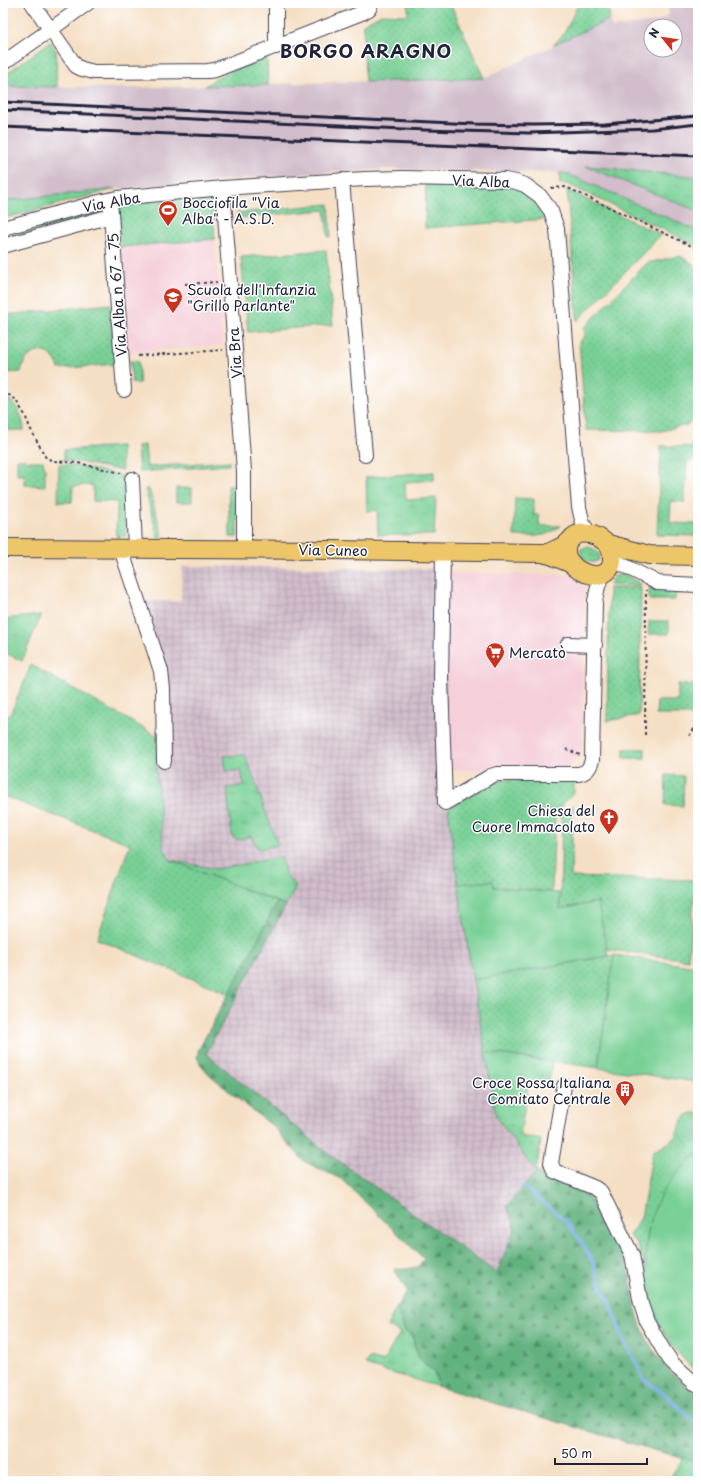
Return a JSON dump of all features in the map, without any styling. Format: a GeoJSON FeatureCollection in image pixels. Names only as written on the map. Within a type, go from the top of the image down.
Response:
{"type":"FeatureCollection","features":[{"type":"Feature","properties":{"kind":"main road","name":"Via Cuneo"},"geometry":{"type":"LineString","coordinates":[[546,554],[569,541],[577,534],[589,533]]}},
{"type":"Feature","properties":{"kind":"main road"},"geometry":{"type":"LineString","coordinates":[[589,533],[602,539],[608,544],[612,552],[612,559],[605,569]]}},
{"type":"Feature","properties":{"kind":"main road"},"geometry":{"type":"LineString","coordinates":[[569,541],[566,553],[572,564]]}},
{"type":"Feature","properties":{"kind":"main road"},"geometry":{"type":"LineString","coordinates":[[608,544],[648,555],[698,556]]}},
{"type":"Feature","properties":{"kind":"main road","name":"Via Cuneo"},"geometry":{"type":"LineString","coordinates":[[3,548],[244,549],[546,554],[572,564],[605,569]]}},
{"type":"Feature","properties":{"kind":"main road"},"geometry":{"type":"LineString","coordinates":[[605,569],[648,555]]}},
{"type":"Feature","properties":{"kind":"street"},"geometry":{"type":"LineString","coordinates":[[32,3],[76,66],[82,70],[94,72],[208,71],[221,68],[364,12],[369,9],[371,3]]}},
{"type":"Feature","properties":{"kind":"street"},"geometry":{"type":"LineString","coordinates":[[3,63],[88,3]]}},
{"type":"Feature","properties":{"kind":"street"},"geometry":{"type":"LineString","coordinates":[[276,3],[276,47]]}},
{"type":"Feature","properties":{"kind":"street","name":"Via Alba"},"geometry":{"type":"LineString","coordinates":[[3,228],[110,200],[223,188],[342,180],[402,178],[505,180],[525,185],[534,190],[548,207],[557,229],[561,362],[579,507],[583,524],[589,533]]}},
{"type":"Feature","properties":{"kind":"street"},"geometry":{"type":"LineString","coordinates":[[342,180],[365,455]]}},
{"type":"Feature","properties":{"kind":"street","name":"Via Bra"},"geometry":{"type":"LineString","coordinates":[[223,188],[244,471],[244,549]]}},
{"type":"Feature","properties":{"kind":"street","name":"Via Alba n 67 - 75"},"geometry":{"type":"LineString","coordinates":[[110,200],[124,390]]}},
{"type":"Feature","properties":{"kind":"street"},"geometry":{"type":"LineString","coordinates":[[3,246],[111,216]]}},
{"type":"Feature","properties":{"kind":"street"},"geometry":{"type":"LineString","coordinates":[[132,479],[128,548],[161,671],[163,689],[164,761]]}},
{"type":"Feature","properties":{"kind":"street","name":"Via Alba"},"geometry":{"type":"LineString","coordinates":[[569,541],[578,522],[579,507]]}},
{"type":"Feature","properties":{"kind":"street"},"geometry":{"type":"LineString","coordinates":[[443,552],[441,680],[446,803],[494,775],[582,773],[589,769],[592,760],[595,601],[592,585],[605,569]]}},
{"type":"Feature","properties":{"kind":"street","name":"Via Cuneo"},"geometry":{"type":"LineString","coordinates":[[605,569],[658,583],[698,585]]}},
{"type":"Feature","properties":{"kind":"street"},"geometry":{"type":"LineString","coordinates":[[568,644],[594,645]]}},
{"type":"Feature","properties":{"kind":"street"},"geometry":{"type":"LineString","coordinates":[[564,1086],[551,1168],[554,1171],[595,1188],[601,1192],[632,1255],[641,1304],[647,1322],[673,1364],[698,1386]]}},
{"type":"Feature","properties":{"kind":"path"},"geometry":{"type":"LineString","coordinates":[[534,190],[566,187],[698,249]]}},
{"type":"Feature","properties":{"kind":"path"},"geometry":{"type":"LineString","coordinates":[[185,284],[218,281]]}},
{"type":"Feature","properties":{"kind":"path"},"geometry":{"type":"LineString","coordinates":[[138,356],[234,350]]}},
{"type":"Feature","properties":{"kind":"path"},"geometry":{"type":"LineString","coordinates":[[3,391],[15,399],[25,415],[30,428],[46,458],[54,462],[78,464],[122,473],[132,479]]}},
{"type":"Feature","properties":{"kind":"path"},"geometry":{"type":"LineString","coordinates":[[645,735],[646,587]]}},
{"type":"Feature","properties":{"kind":"path"},"geometry":{"type":"LineString","coordinates":[[689,736],[698,724]]}},
{"type":"Feature","properties":{"kind":"shaded area"},"geometry":{"type":"Polygon","coordinates":[[[667,3],[698,3],[698,246],[567,184],[560,184],[559,173],[391,169],[313,173],[115,189],[3,201],[3,86],[132,88],[484,78],[610,19],[612,28],[643,23],[643,58],[683,58],[683,18],[663,18],[669,14],[667,3]]]}},
{"type":"Feature","properties":{"kind":"shaded area","name":"Scuola dell'Infanzia \"Grillo Parlante\""},"geometry":{"type":"Polygon","coordinates":[[[215,239],[223,345],[128,353],[120,247],[215,239]]]}},
{"type":"Feature","properties":{"kind":"shaded area"},"geometry":{"type":"Polygon","coordinates":[[[182,566],[446,569],[448,809],[458,884],[496,1116],[536,1172],[507,1206],[515,1228],[498,1273],[333,1157],[206,1054],[296,887],[285,873],[281,857],[216,869],[170,860],[163,847],[156,765],[159,737],[159,683],[134,601],[181,601],[182,566]]]}},
{"type":"Feature","properties":{"kind":"shaded area"},"geometry":{"type":"Polygon","coordinates":[[[446,573],[573,575],[584,582],[581,749],[577,758],[565,770],[447,770],[446,573]]]}},
{"type":"Feature","properties":{"kind":"green space"},"geometry":{"type":"Polygon","coordinates":[[[408,3],[450,3],[484,78],[365,82],[363,24],[381,14],[408,15],[408,3]]]}},
{"type":"Feature","properties":{"kind":"green space"},"geometry":{"type":"Polygon","coordinates":[[[579,3],[608,3],[610,19],[553,45],[562,36],[579,3]]]}},
{"type":"Feature","properties":{"kind":"green space"},"geometry":{"type":"Polygon","coordinates":[[[50,42],[56,50],[57,87],[3,86],[3,76],[50,42]]]}},
{"type":"Feature","properties":{"kind":"green space"},"geometry":{"type":"Polygon","coordinates":[[[267,57],[268,85],[205,86],[221,75],[267,57]]]}},
{"type":"Feature","properties":{"kind":"green space"},"geometry":{"type":"Polygon","coordinates":[[[585,166],[698,177],[698,211],[585,166]]]}},
{"type":"Feature","properties":{"kind":"green space"},"geometry":{"type":"Polygon","coordinates":[[[560,173],[568,174],[698,231],[698,246],[567,184],[560,184],[560,173]]]}},
{"type":"Feature","properties":{"kind":"green space"},"geometry":{"type":"Polygon","coordinates":[[[426,184],[514,187],[531,195],[548,219],[425,228],[426,184]]]}},
{"type":"Feature","properties":{"kind":"green space"},"geometry":{"type":"Polygon","coordinates":[[[115,189],[3,219],[3,201],[115,189]]]}},
{"type":"Feature","properties":{"kind":"green space"},"geometry":{"type":"Polygon","coordinates":[[[567,190],[661,235],[577,321],[577,318],[567,190]]]}},
{"type":"Feature","properties":{"kind":"green space"},"geometry":{"type":"Polygon","coordinates":[[[211,196],[215,239],[120,247],[117,205],[211,196]]]}},
{"type":"Feature","properties":{"kind":"green space"},"geometry":{"type":"Polygon","coordinates":[[[329,204],[331,236],[328,237],[325,210],[238,218],[237,213],[329,204]]]}},
{"type":"Feature","properties":{"kind":"green space"},"geometry":{"type":"Polygon","coordinates":[[[101,208],[101,213],[3,240],[3,235],[101,208]]]}},
{"type":"Feature","properties":{"kind":"green space"},"geometry":{"type":"Polygon","coordinates":[[[326,250],[333,325],[248,332],[241,257],[326,250]]]}},
{"type":"Feature","properties":{"kind":"green space"},"geometry":{"type":"Polygon","coordinates":[[[680,256],[698,267],[698,417],[686,425],[661,431],[586,430],[579,342],[585,336],[584,328],[647,263],[680,256]]]}},
{"type":"Feature","properties":{"kind":"green space"},"geometry":{"type":"Polygon","coordinates":[[[110,304],[115,364],[59,369],[56,361],[51,355],[45,352],[33,353],[28,357],[21,372],[4,373],[6,390],[3,389],[3,315],[110,304]]]}},
{"type":"Feature","properties":{"kind":"green space"},"geometry":{"type":"Polygon","coordinates":[[[130,361],[138,361],[140,383],[132,383],[130,361]]]}},
{"type":"Feature","properties":{"kind":"green space"},"geometry":{"type":"Polygon","coordinates":[[[3,395],[12,402],[18,410],[22,419],[24,430],[3,430],[3,395]]]}},
{"type":"Feature","properties":{"kind":"green space"},"geometry":{"type":"Polygon","coordinates":[[[145,445],[147,467],[229,461],[229,465],[139,472],[137,446],[145,445]]]}},
{"type":"Feature","properties":{"kind":"green space"},"geometry":{"type":"Polygon","coordinates":[[[121,446],[122,471],[79,462],[64,461],[64,450],[121,446]]]}},
{"type":"Feature","properties":{"kind":"green space"},"geometry":{"type":"Polygon","coordinates":[[[661,446],[698,447],[698,461],[687,461],[685,502],[671,501],[670,523],[698,524],[698,536],[657,535],[661,446]]]}},
{"type":"Feature","properties":{"kind":"green space"},"geometry":{"type":"Polygon","coordinates":[[[17,459],[26,459],[26,461],[43,461],[45,468],[45,486],[25,485],[25,475],[17,475],[17,459]]]}},
{"type":"Feature","properties":{"kind":"green space"},"geometry":{"type":"Polygon","coordinates":[[[59,464],[78,466],[123,476],[126,536],[116,536],[117,502],[93,501],[93,485],[73,486],[72,502],[58,502],[59,464]]]}},
{"type":"Feature","properties":{"kind":"green space"},"geometry":{"type":"Polygon","coordinates":[[[434,472],[434,480],[405,482],[406,500],[436,498],[434,535],[378,535],[377,510],[367,511],[366,477],[434,472]]]}},
{"type":"Feature","properties":{"kind":"green space"},"geometry":{"type":"Polygon","coordinates":[[[237,485],[237,537],[230,537],[228,486],[237,485]]]}},
{"type":"Feature","properties":{"kind":"green space"},"geometry":{"type":"Polygon","coordinates":[[[176,488],[192,488],[192,502],[176,502],[176,488]]]}},
{"type":"Feature","properties":{"kind":"green space"},"geometry":{"type":"Polygon","coordinates":[[[145,489],[149,489],[163,537],[158,538],[145,489]]]}},
{"type":"Feature","properties":{"kind":"green space"},"geometry":{"type":"Polygon","coordinates":[[[515,498],[534,499],[534,515],[539,515],[539,526],[560,526],[543,535],[514,536],[515,498]]]}},
{"type":"Feature","properties":{"kind":"green space"},"geometry":{"type":"Polygon","coordinates":[[[585,547],[596,551],[599,554],[599,560],[590,562],[582,557],[580,550],[585,547]]]}},
{"type":"Feature","properties":{"kind":"green space"},"geometry":{"type":"Polygon","coordinates":[[[620,574],[625,575],[641,584],[641,586],[609,585],[613,577],[620,574]]]}},
{"type":"Feature","properties":{"kind":"green space"},"geometry":{"type":"Polygon","coordinates":[[[609,588],[641,588],[639,715],[607,721],[609,588]]]}},
{"type":"Feature","properties":{"kind":"green space"},"geometry":{"type":"Polygon","coordinates":[[[649,589],[698,589],[698,593],[676,593],[675,600],[649,600],[649,589]]]}},
{"type":"Feature","properties":{"kind":"green space"},"geometry":{"type":"Polygon","coordinates":[[[41,615],[22,661],[3,652],[3,619],[41,615]]]}},
{"type":"Feature","properties":{"kind":"green space"},"geometry":{"type":"Polygon","coordinates":[[[649,621],[669,621],[669,634],[648,634],[649,621]]]}},
{"type":"Feature","properties":{"kind":"green space"},"geometry":{"type":"Polygon","coordinates":[[[31,665],[159,737],[156,765],[163,847],[170,860],[277,902],[229,994],[97,939],[130,844],[3,796],[3,712],[10,715],[31,665]]]}},
{"type":"Feature","properties":{"kind":"green space"},"geometry":{"type":"Polygon","coordinates":[[[678,684],[698,685],[698,715],[656,715],[657,701],[678,701],[678,684]]]}},
{"type":"Feature","properties":{"kind":"green space"},"geometry":{"type":"Polygon","coordinates":[[[624,749],[645,749],[645,758],[624,758],[624,749]]]}},
{"type":"Feature","properties":{"kind":"green space"},"geometry":{"type":"Polygon","coordinates":[[[245,755],[278,845],[261,849],[257,848],[251,836],[238,840],[232,837],[227,788],[244,786],[241,770],[226,771],[224,756],[245,755]]]}},
{"type":"Feature","properties":{"kind":"green space"},"geometry":{"type":"Polygon","coordinates":[[[666,775],[684,776],[683,806],[665,805],[666,775]]]}},
{"type":"Feature","properties":{"kind":"green space"},"geometry":{"type":"Polygon","coordinates":[[[574,779],[574,793],[555,812],[552,888],[550,892],[494,887],[493,881],[458,884],[448,809],[496,780],[574,779]]]}},
{"type":"Feature","properties":{"kind":"green space"},"geometry":{"type":"Polygon","coordinates":[[[573,805],[571,877],[696,880],[688,960],[606,949],[598,902],[560,909],[562,815],[573,805]]]}},
{"type":"Feature","properties":{"kind":"green space"},"geometry":{"type":"Polygon","coordinates":[[[281,857],[285,873],[296,887],[286,905],[170,860],[216,869],[281,857]]]}},
{"type":"Feature","properties":{"kind":"green space"},"geometry":{"type":"Polygon","coordinates":[[[493,881],[494,887],[560,893],[560,909],[598,902],[608,956],[473,980],[458,884],[493,881]]]}},
{"type":"Feature","properties":{"kind":"green space"},"geometry":{"type":"Polygon","coordinates":[[[277,902],[286,905],[206,1054],[333,1157],[497,1273],[515,1228],[507,1206],[536,1172],[570,1185],[588,1197],[599,1211],[620,1248],[627,1265],[638,1317],[644,1333],[654,1351],[674,1375],[698,1394],[698,1463],[439,1387],[434,1372],[419,1358],[413,1338],[405,1331],[397,1307],[407,1291],[394,1269],[418,1267],[424,1259],[341,1179],[303,1161],[274,1127],[209,1074],[201,1065],[197,1057],[198,1051],[277,902]]]}},
{"type":"Feature","properties":{"kind":"green space"},"geometry":{"type":"Polygon","coordinates":[[[614,955],[598,1068],[485,1052],[473,980],[614,955]]]}},
{"type":"Feature","properties":{"kind":"green space"},"geometry":{"type":"Polygon","coordinates":[[[614,955],[698,967],[698,1082],[598,1068],[614,955]]]}},
{"type":"Feature","properties":{"kind":"green space"},"geometry":{"type":"Polygon","coordinates":[[[485,1052],[552,1062],[548,1088],[528,1085],[520,1136],[541,1140],[536,1172],[496,1116],[485,1052]]]}},
{"type":"Feature","properties":{"kind":"green space"},"geometry":{"type":"Polygon","coordinates":[[[692,1113],[698,1113],[698,1153],[688,1161],[647,1240],[646,1268],[636,1242],[629,1236],[641,1218],[653,1151],[666,1145],[672,1140],[682,1121],[692,1113]]]}},
{"type":"Feature","properties":{"kind":"green space"},"geometry":{"type":"Polygon","coordinates":[[[698,1153],[698,1372],[688,1364],[670,1343],[660,1326],[648,1288],[646,1248],[654,1210],[661,1195],[685,1164],[698,1153]]]}},
{"type":"Feature","properties":{"kind":"green space"},"geometry":{"type":"Polygon","coordinates":[[[397,1307],[405,1331],[413,1338],[415,1347],[425,1364],[434,1372],[439,1387],[365,1365],[369,1358],[383,1362],[400,1333],[387,1326],[397,1307]]]}},
{"type":"Feature","properties":{"kind":"green space"},"geometry":{"type":"Polygon","coordinates":[[[683,1458],[698,1463],[698,1481],[668,1481],[683,1458]]]}},
{"type":"Feature","properties":{"kind":"waterway"},"geometry":{"type":"LineString","coordinates":[[523,1186],[567,1222],[582,1243],[593,1262],[602,1290],[610,1302],[625,1344],[635,1360],[643,1379],[666,1395],[687,1415],[698,1423]]}},
{"type":"Feature","properties":{"kind":"railway"},"geometry":{"type":"LineString","coordinates":[[3,102],[474,124],[605,124],[698,116]]}},
{"type":"Feature","properties":{"kind":"railway"},"geometry":{"type":"LineString","coordinates":[[3,110],[425,130],[529,133],[652,129],[698,124]]}},
{"type":"Feature","properties":{"kind":"railway"},"geometry":{"type":"LineString","coordinates":[[3,127],[698,156]]}},
{"type":"Feature","properties":{"kind":"place","name":"Bocciofila \"Via Alba\" - A.S.D."},"geometry":{"type":"Point","coordinates":[168,227]}},
{"type":"Feature","properties":{"kind":"place","name":"Scuola dell'Infanzia \"Grillo Parlante\""},"geometry":{"type":"Point","coordinates":[173,314]}},
{"type":"Feature","properties":{"kind":"place","name":"Mercatò"},"geometry":{"type":"Point","coordinates":[495,669]}},
{"type":"Feature","properties":{"kind":"place","name":"Chiesa del Cuore Immacolato"},"geometry":{"type":"Point","coordinates":[609,835]}},
{"type":"Feature","properties":{"kind":"place","name":"Croce Rossa Italiana Comitato Centrale"},"geometry":{"type":"Point","coordinates":[625,1107]}},
{"type":"Feature","properties":{"kind":"district","name":"BORGO ARAGNO"},"geometry":{"type":"Point","coordinates":[366,50]}}]}
